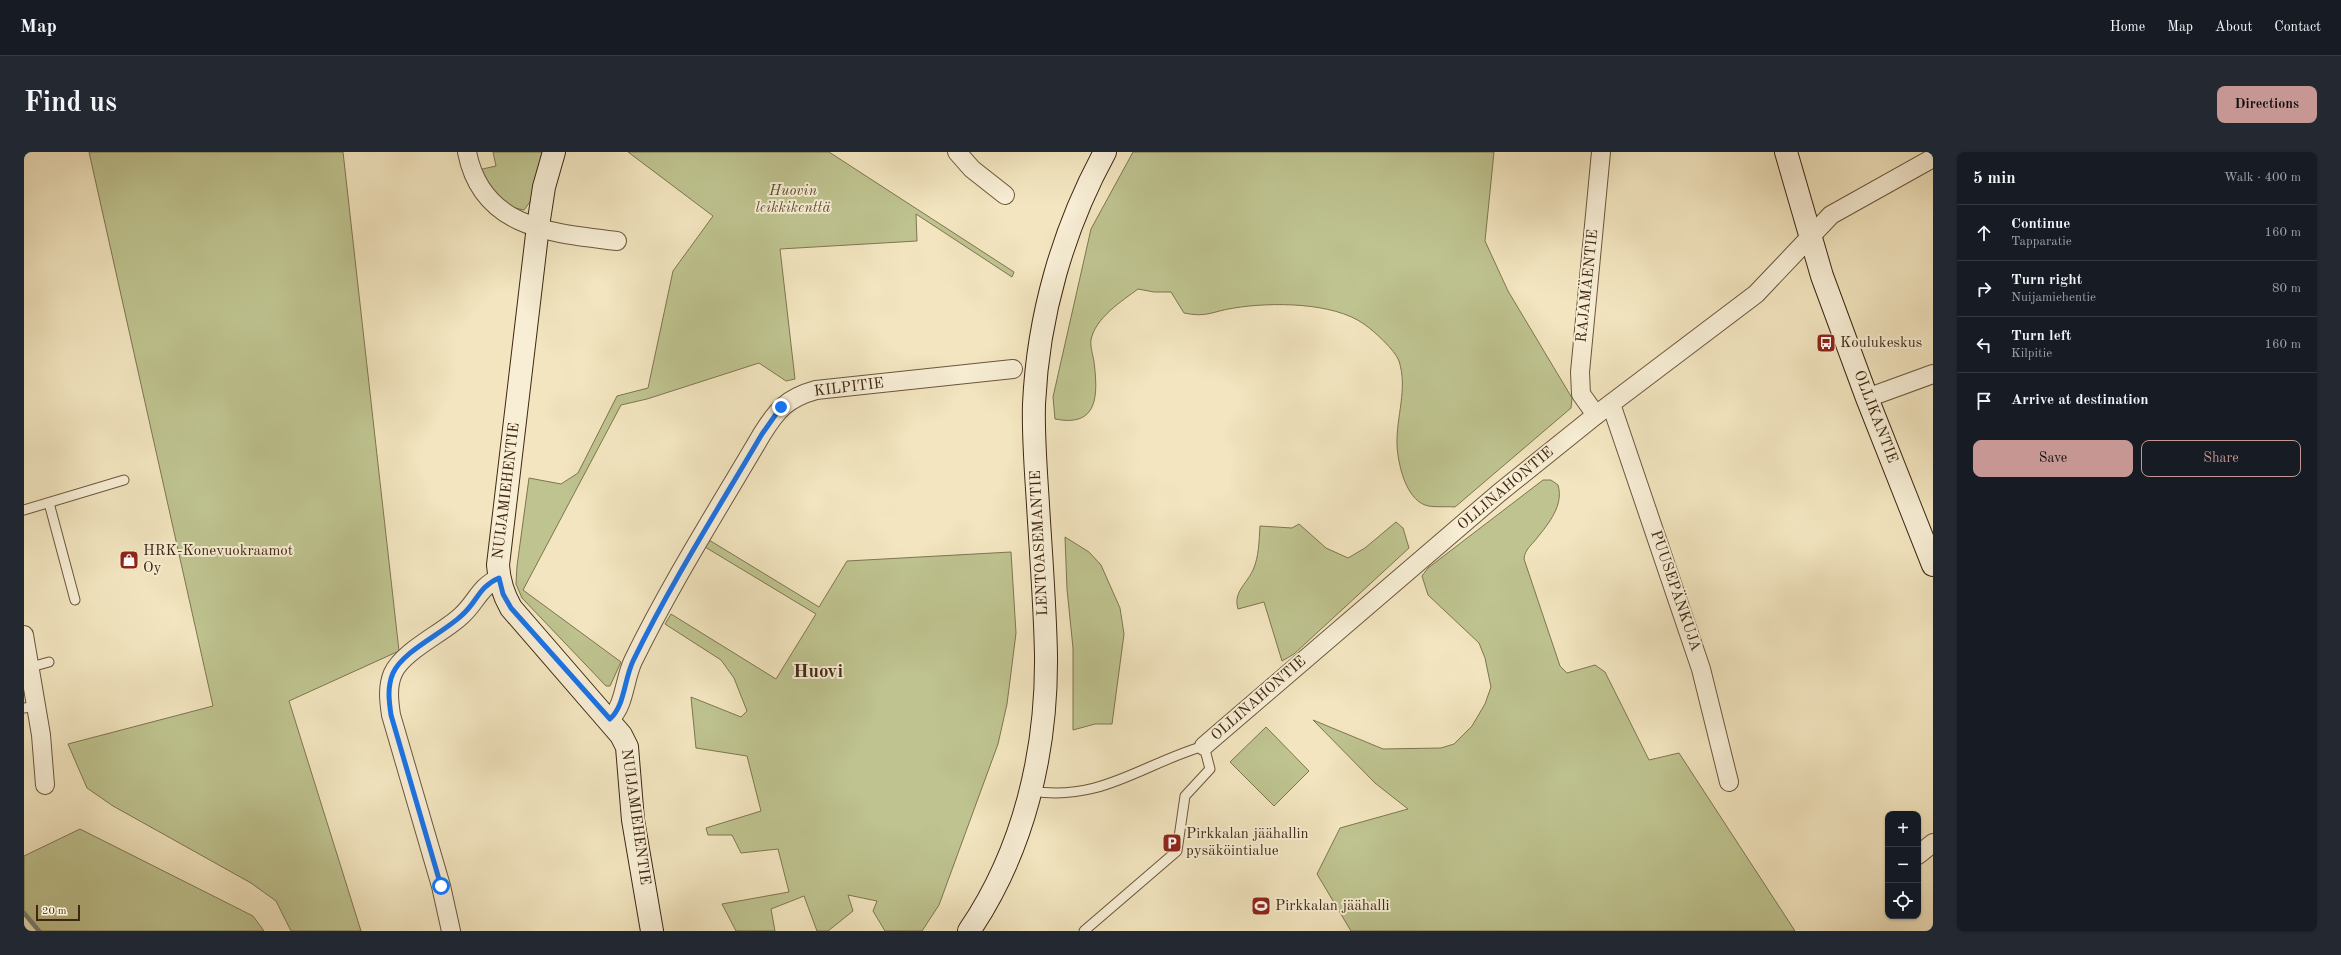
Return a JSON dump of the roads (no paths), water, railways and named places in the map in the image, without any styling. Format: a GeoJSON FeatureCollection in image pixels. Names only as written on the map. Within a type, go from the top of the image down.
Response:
{"type":"FeatureCollection","features":[{"type":"Feature","properties":{"kind":"street"},"geometry":{"type":"LineString","coordinates":[[467,152],[472,173],[488,200],[518,220],[571,236],[617,241]]}},
{"type":"Feature","properties":{"kind":"street","name":"NUIJAMIEHENTIE"},"geometry":{"type":"LineString","coordinates":[[554,152],[544,187],[538,226],[498,565],[499,578],[503,594],[511,608],[610,719],[627,747],[633,820],[652,931]]}},
{"type":"Feature","properties":{"kind":"street"},"geometry":{"type":"LineString","coordinates":[[957,152],[972,169],[1005,195]]}},
{"type":"Feature","properties":{"kind":"street","name":"LENTOASEMANTIE"},"geometry":{"type":"LineString","coordinates":[[968,931],[987,902],[998,878],[1018,832],[1032,790],[1042,728],[1046,654],[1034,434],[1038,358],[1045,318],[1062,249],[1080,203],[1104,152]]}},
{"type":"Feature","properties":{"kind":"street","name":"RAJAMÄENTIE"},"geometry":{"type":"LineString","coordinates":[[1596,415],[1581,394],[1580,372],[1601,152]]}},
{"type":"Feature","properties":{"kind":"street","name":"OLLIKANTIE"},"geometry":{"type":"LineString","coordinates":[[1786,152],[1824,282],[1867,398],[1933,565]]}},
{"type":"Feature","properties":{"kind":"street","name":"OLLINAHONTIE"},"geometry":{"type":"LineString","coordinates":[[1204,746],[1499,493],[1596,415],[1756,294],[1831,215],[1933,158]]}},
{"type":"Feature","properties":{"kind":"street","name":"KILPITIE"},"geometry":{"type":"LineString","coordinates":[[610,719],[618,712],[632,663],[653,622],[762,434],[781,407],[792,398],[816,390],[1013,369]]}},
{"type":"Feature","properties":{"kind":"street"},"geometry":{"type":"LineString","coordinates":[[1867,398],[1933,374]]}},
{"type":"Feature","properties":{"kind":"street","name":"PUUSEPÄNKUJA"},"geometry":{"type":"LineString","coordinates":[[1611,404],[1701,669],[1729,782]]}},
{"type":"Feature","properties":{"kind":"street"},"geometry":{"type":"LineString","coordinates":[[451,931],[441,886],[391,715],[389,692],[393,674],[397,667],[461,616],[487,583],[499,578]]}},
{"type":"Feature","properties":{"kind":"street"},"geometry":{"type":"LineString","coordinates":[[24,635],[31,667],[30,707],[45,785]]}},
{"type":"Feature","properties":{"kind":"street"},"geometry":{"type":"LineString","coordinates":[[1921,853],[1933,843]]}},
{"type":"Feature","properties":{"kind":"lane"},"geometry":{"type":"LineString","coordinates":[[24,510],[124,480]]}},
{"type":"Feature","properties":{"kind":"lane"},"geometry":{"type":"LineString","coordinates":[[49,503],[76,600]]}},
{"type":"Feature","properties":{"kind":"lane"},"geometry":{"type":"LineString","coordinates":[[31,667],[50,662]]}},
{"type":"Feature","properties":{"kind":"lane"},"geometry":{"type":"LineString","coordinates":[[1032,790],[1054,794],[1086,791],[1109,785],[1181,753],[1204,746],[1210,769],[1185,796],[1177,851],[1084,931]]}},
{"type":"Feature","properties":{"kind":"waterway"},"geometry":{"type":"LineString","coordinates":[[24,913],[39,931]]}},
{"type":"Feature","properties":{"kind":"place","name":"Koulukeskus"},"geometry":{"type":"Point","coordinates":[1826,343]}},
{"type":"Feature","properties":{"kind":"place","name":"HRK-Konevuokraamot Oy"},"geometry":{"type":"Point","coordinates":[129,560]}},
{"type":"Feature","properties":{"kind":"place","name":"Pirkkalan jäähallin pysäköintialue"},"geometry":{"type":"Point","coordinates":[1172,843]}},
{"type":"Feature","properties":{"kind":"place","name":"Pirkkalan jäähalli"},"geometry":{"type":"Point","coordinates":[1261,906]}},
{"type":"Feature","properties":{"kind":"district","name":"Huovi"},"geometry":{"type":"Point","coordinates":[818,672]}},
{"type":"Feature","properties":{"kind":"park label","name":"Huovin leikkikenttä"},"geometry":{"type":"Point","coordinates":[793,200]}}]}
